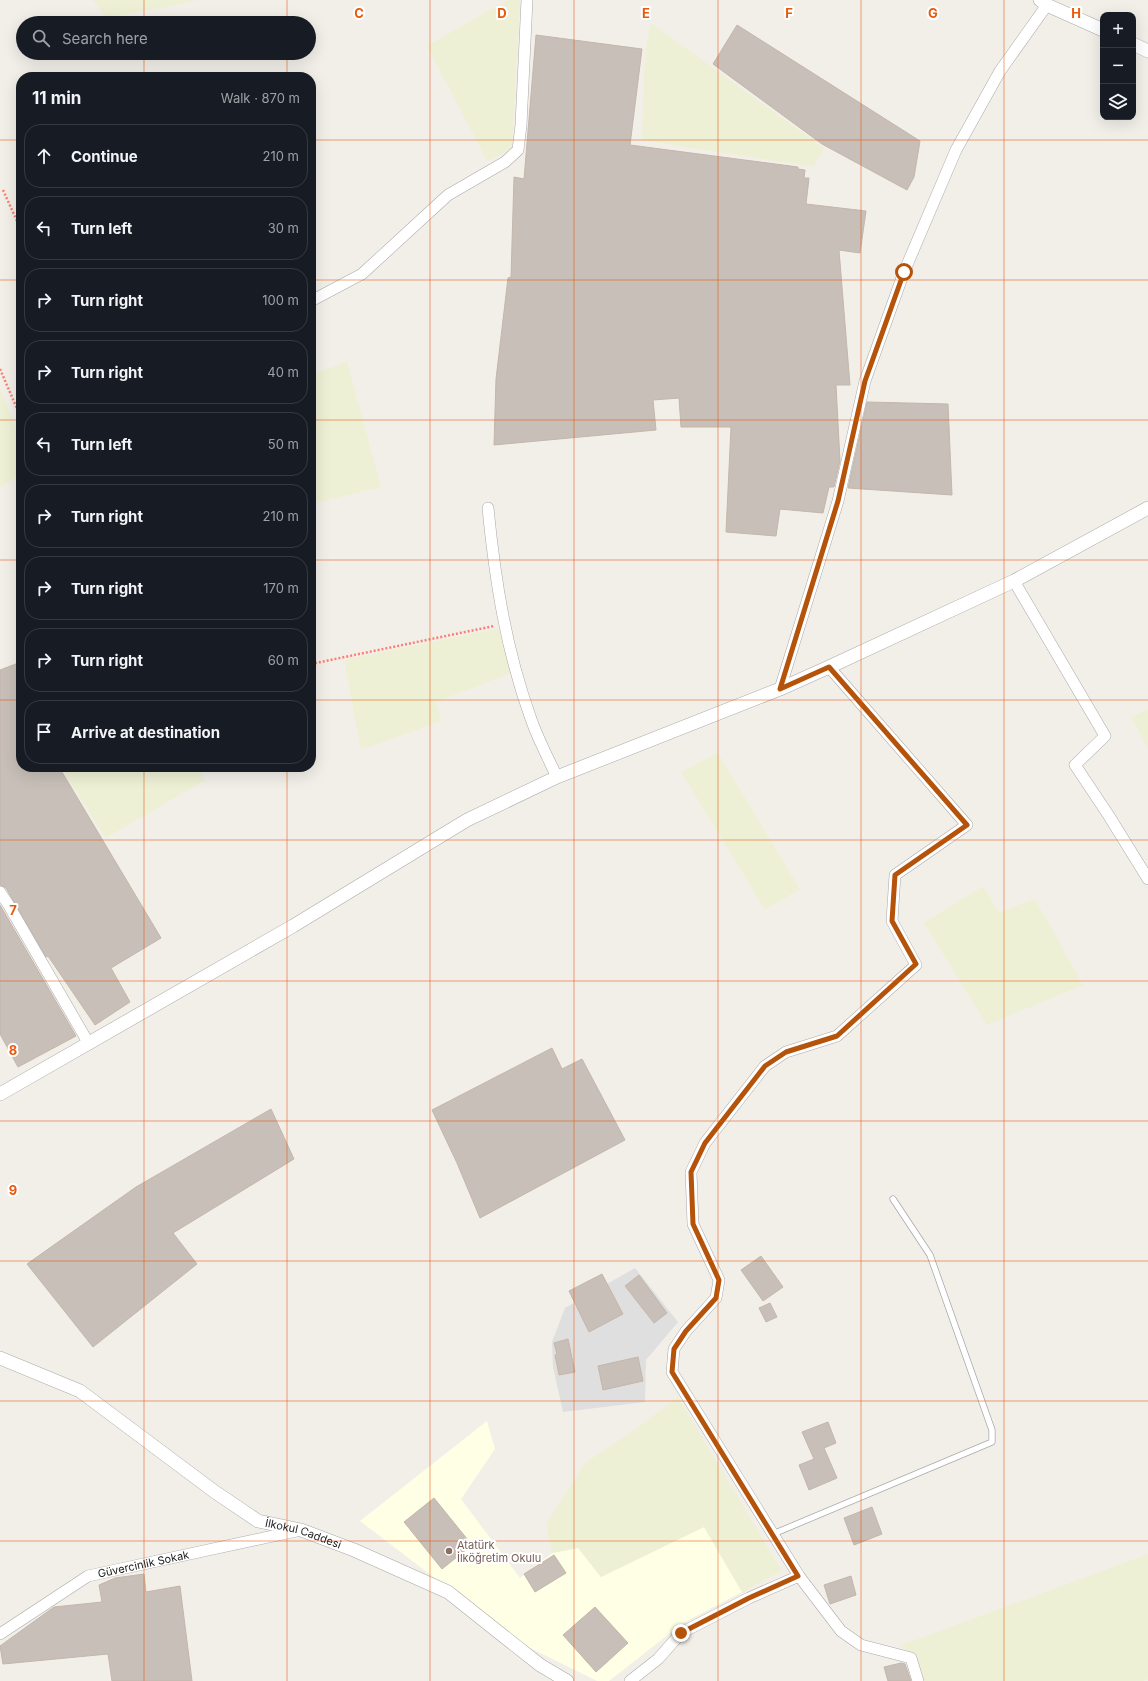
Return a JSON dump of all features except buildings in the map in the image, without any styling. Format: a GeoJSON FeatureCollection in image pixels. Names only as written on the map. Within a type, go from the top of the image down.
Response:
{"type":"FeatureCollection","features":[{"type":"Feature","properties":{"kind":"street"},"geometry":{"type":"LineString","coordinates":[[316,298],[362,274],[448,195],[505,162],[518,150],[522,118],[527,0]]}},
{"type":"Feature","properties":{"kind":"street"},"geometry":{"type":"LineString","coordinates":[[780,689],[838,501],[865,381],[904,272],[956,150],[1000,71],[1043,2],[1100,29]]}},
{"type":"Feature","properties":{"kind":"street"},"geometry":{"type":"LineString","coordinates":[[1136,45],[1148,51]]}},
{"type":"Feature","properties":{"kind":"street"},"geometry":{"type":"LineString","coordinates":[[488,508],[494,568],[513,663],[531,719],[557,777]]}},
{"type":"Feature","properties":{"kind":"street"},"geometry":{"type":"LineString","coordinates":[[0,1094],[293,926],[467,820],[557,777],[780,689],[829,667],[1014,581],[1148,508]]}},
{"type":"Feature","properties":{"kind":"street"},"geometry":{"type":"LineString","coordinates":[[1014,581],[1105,736],[1075,765],[1148,879]]}},
{"type":"Feature","properties":{"kind":"street"},"geometry":{"type":"LineString","coordinates":[[829,667],[967,825],[895,875],[892,921],[916,964],[837,1036],[786,1052],[765,1066],[705,1143],[691,1172],[693,1224],[719,1280],[716,1298],[686,1331],[674,1349],[672,1372],[798,1576],[840,1631],[861,1645],[911,1658],[918,1681]]}},
{"type":"Feature","properties":{"kind":"street"},"geometry":{"type":"LineString","coordinates":[[0,892],[89,1044]]}},
{"type":"Feature","properties":{"kind":"street","name":"İlkokul Caddesi"},"geometry":{"type":"LineString","coordinates":[[0,1358],[80,1391],[215,1492],[258,1521],[301,1530],[354,1550],[448,1592],[561,1680]]}},
{"type":"Feature","properties":{"kind":"street","name":"Güvercinlik Sokak"},"geometry":{"type":"LineString","coordinates":[[0,1634],[88,1576],[301,1530]]}},
{"type":"Feature","properties":{"kind":"street"},"geometry":{"type":"LineString","coordinates":[[630,1681],[658,1659],[681,1633],[749,1598],[798,1576]]}},
{"type":"Feature","properties":{"kind":"lane"},"geometry":{"type":"LineString","coordinates":[[773,1534],[992,1442],[992,1430],[930,1255],[893,1199]]}},
{"type":"Feature","properties":{"kind":"path"},"geometry":{"type":"LineString","coordinates":[[2,190],[16,219]]}},
{"type":"Feature","properties":{"kind":"path"},"geometry":{"type":"LineString","coordinates":[[0,369],[16,406]]}},
{"type":"Feature","properties":{"kind":"path"},"geometry":{"type":"LineString","coordinates":[[316,663],[504,624]]}},
{"type":"Feature","properties":{"kind":"shaded area"},"geometry":{"type":"Polygon","coordinates":[[[93,0],[195,0],[192,2],[117,16],[105,16],[93,0]]]}},
{"type":"Feature","properties":{"kind":"shaded area"},"geometry":{"type":"Polygon","coordinates":[[[507,0],[520,0],[512,149],[487,161],[427,46],[507,0]]]}},
{"type":"Feature","properties":{"kind":"shaded area"},"geometry":{"type":"Polygon","coordinates":[[[651,23],[824,148],[814,167],[642,140],[645,51],[651,23]]]}},
{"type":"Feature","properties":{"kind":"shaded area"},"geometry":{"type":"Polygon","coordinates":[[[347,361],[381,487],[316,503],[316,373],[347,361]]]}},
{"type":"Feature","properties":{"kind":"shaded area"},"geometry":{"type":"Polygon","coordinates":[[[0,388],[16,428],[16,477],[0,488],[0,388]]]}},
{"type":"Feature","properties":{"kind":"shaded area"},"geometry":{"type":"Polygon","coordinates":[[[501,628],[511,673],[436,702],[441,721],[361,750],[344,660],[501,628]]]}},
{"type":"Feature","properties":{"kind":"shaded area"},"geometry":{"type":"Polygon","coordinates":[[[1148,708],[1148,748],[1131,718],[1148,708]]]}},
{"type":"Feature","properties":{"kind":"shaded area"},"geometry":{"type":"Polygon","coordinates":[[[718,753],[800,889],[765,910],[681,772],[718,753]]]}},
{"type":"Feature","properties":{"kind":"shaded area"},"geometry":{"type":"Polygon","coordinates":[[[201,772],[205,780],[106,838],[64,773],[201,772]]]}},
{"type":"Feature","properties":{"kind":"shaded area"},"geometry":{"type":"Polygon","coordinates":[[[983,886],[999,912],[1035,899],[1083,985],[987,1025],[924,923],[983,886]]]}},
{"type":"Feature","properties":{"kind":"shaded area"},"geometry":{"type":"Polygon","coordinates":[[[635,1268],[678,1322],[646,1360],[645,1402],[563,1412],[553,1367],[552,1342],[565,1308],[635,1268]]]}},
{"type":"Feature","properties":{"kind":"shaded area"},"geometry":{"type":"Polygon","coordinates":[[[678,1397],[782,1571],[742,1592],[704,1527],[601,1577],[578,1548],[552,1553],[546,1524],[585,1463],[641,1425],[678,1397]]]}},
{"type":"Feature","properties":{"kind":"shaded area","name":"Atatürk İlköğretim Okulu"},"geometry":{"type":"Polygon","coordinates":[[[487,1421],[495,1449],[461,1499],[520,1578],[552,1553],[578,1548],[601,1577],[704,1527],[742,1592],[683,1623],[609,1681],[597,1681],[520,1643],[360,1521],[487,1421]]]}},
{"type":"Feature","properties":{"kind":"shaded area"},"geometry":{"type":"Polygon","coordinates":[[[1148,1554],[1148,1679],[1143,1681],[922,1681],[913,1654],[899,1646],[1148,1554]]]}},
{"type":"Feature","properties":{"kind":"place","name":"Atatürk İlköğretim Okulu"},"geometry":{"type":"Point","coordinates":[449,1551]}},
{"type":"Feature","properties":{"kind":"route"},"geometry":{"type":"LineString","coordinates":[[681,1633],[749,1598],[798,1576],[672,1372],[674,1349],[686,1331],[716,1298],[719,1280],[693,1224],[691,1172],[705,1143],[765,1066],[786,1052],[837,1036],[916,964],[892,921],[895,875],[967,825],[829,667],[780,689],[838,501],[865,381],[904,272]]}}]}
